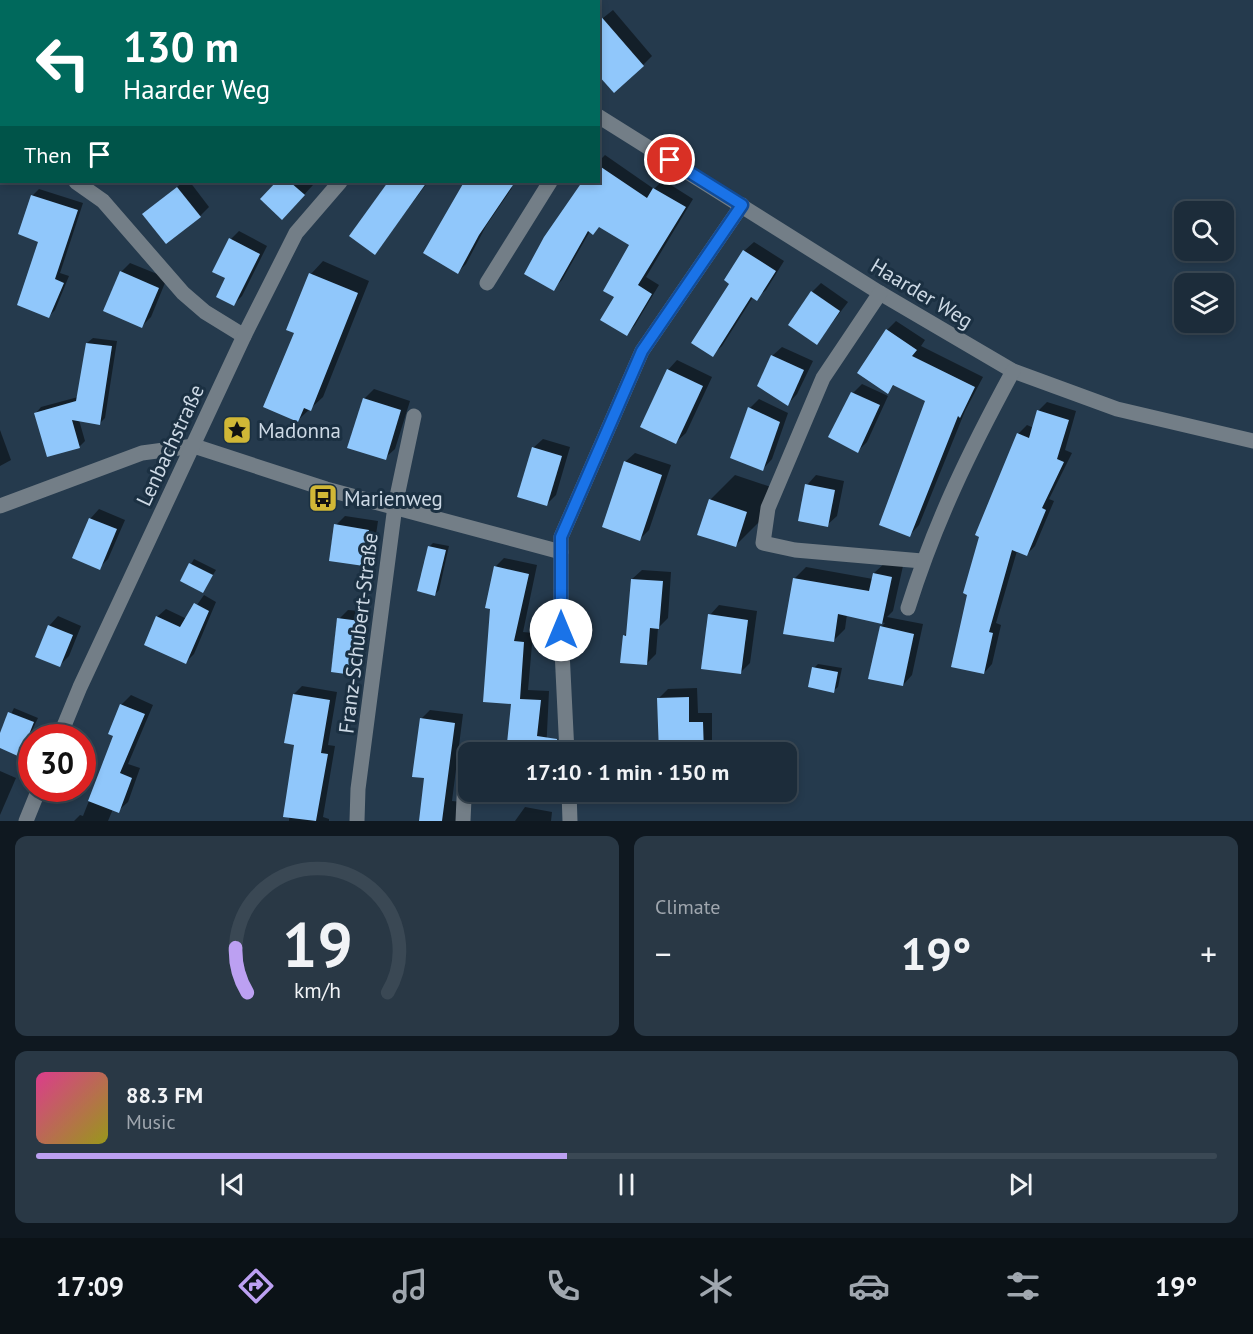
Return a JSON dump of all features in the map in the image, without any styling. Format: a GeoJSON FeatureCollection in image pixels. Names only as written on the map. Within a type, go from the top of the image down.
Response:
{"type":"FeatureCollection","features":[{"type":"Feature","properties":{"kind":"street","name":"Haarder Weg"},"geometry":{"type":"LineString","coordinates":[[600,117],[880,293],[1013,371],[1117,409],[1253,441]]}},
{"type":"Feature","properties":{"kind":"street"},"geometry":{"type":"LineString","coordinates":[[77,183],[103,201],[183,292],[205,312],[244,336]]}},
{"type":"Feature","properties":{"kind":"street","name":"Lenbachstraße"},"geometry":{"type":"LineString","coordinates":[[65,724],[244,336],[296,233],[339,183]]}},
{"type":"Feature","properties":{"kind":"street"},"geometry":{"type":"LineString","coordinates":[[487,283],[549,183]]}},
{"type":"Feature","properties":{"kind":"street"},"geometry":{"type":"LineString","coordinates":[[566,742],[561,630],[561,537],[642,351],[742,205]]}},
{"type":"Feature","properties":{"kind":"street"},"geometry":{"type":"LineString","coordinates":[[880,293],[823,378],[768,508],[763,543],[795,550],[922,561]]}},
{"type":"Feature","properties":{"kind":"street"},"geometry":{"type":"LineString","coordinates":[[908,608],[922,561],[964,460],[1013,371]]}},
{"type":"Feature","properties":{"kind":"street","name":"Franz-Schubert-Straße"},"geometry":{"type":"LineString","coordinates":[[357,821],[358,789],[395,506],[414,416]]}},
{"type":"Feature","properties":{"kind":"street"},"geometry":{"type":"LineString","coordinates":[[0,506],[142,453],[194,446],[326,489],[561,552]]}},
{"type":"Feature","properties":{"kind":"street"},"geometry":{"type":"LineString","coordinates":[[26,821],[34,802]]}},
{"type":"Feature","properties":{"kind":"street"},"geometry":{"type":"LineString","coordinates":[[463,821],[464,802]]}},
{"type":"Feature","properties":{"kind":"street"},"geometry":{"type":"LineString","coordinates":[[569,802],[570,821]]}},
{"type":"Feature","properties":{"kind":"building"},"geometry":{"type":"Polygon","coordinates":[[[600,15],[644,66],[614,93],[600,77],[600,15]]]}},
{"type":"Feature","properties":{"kind":"building"},"geometry":{"type":"Polygon","coordinates":[[[600,166],[647,198],[653,188],[686,207],[638,285],[652,294],[627,336],[600,320],[614,297],[603,291],[629,245],[599,227],[593,235],[588,231],[554,291],[524,274],[544,237],[581,183],[600,183],[600,166]]]}},
{"type":"Feature","properties":{"kind":"building"},"geometry":{"type":"Polygon","coordinates":[[[275,183],[291,183],[305,195],[282,220],[260,199],[275,183]]]}},
{"type":"Feature","properties":{"kind":"building"},"geometry":{"type":"Polygon","coordinates":[[[387,183],[426,183],[375,255],[349,236],[387,183]]]}},
{"type":"Feature","properties":{"kind":"building"},"geometry":{"type":"Polygon","coordinates":[[[463,183],[514,183],[479,235],[458,274],[423,253],[463,183]]]}},
{"type":"Feature","properties":{"kind":"building"},"geometry":{"type":"Polygon","coordinates":[[[177,187],[201,217],[166,244],[142,214],[177,187]]]}},
{"type":"Feature","properties":{"kind":"building"},"geometry":{"type":"Polygon","coordinates":[[[31,195],[78,210],[55,279],[64,283],[49,318],[17,305],[38,242],[18,234],[31,195]]]}},
{"type":"Feature","properties":{"kind":"building"},"geometry":{"type":"Polygon","coordinates":[[[229,238],[260,254],[234,306],[216,297],[225,278],[212,272],[229,238]]]}},
{"type":"Feature","properties":{"kind":"building"},"geometry":{"type":"Polygon","coordinates":[[[743,250],[776,271],[757,301],[751,297],[713,357],[691,343],[729,284],[724,280],[743,250]]]}},
{"type":"Feature","properties":{"kind":"building"},"geometry":{"type":"Polygon","coordinates":[[[120,271],[159,288],[142,328],[103,311],[120,271]]]}},
{"type":"Feature","properties":{"kind":"building"},"geometry":{"type":"Polygon","coordinates":[[[309,273],[358,293],[311,411],[304,408],[298,422],[263,407],[294,333],[286,330],[309,273]]]}},
{"type":"Feature","properties":{"kind":"building"},"geometry":{"type":"Polygon","coordinates":[[[811,291],[840,311],[817,345],[788,325],[811,291]]]}},
{"type":"Feature","properties":{"kind":"building"},"geometry":{"type":"Polygon","coordinates":[[[886,329],[917,350],[912,356],[975,387],[960,418],[958,416],[910,537],[879,525],[925,401],[893,385],[888,394],[857,373],[886,329]]]}},
{"type":"Feature","properties":{"kind":"building"},"geometry":{"type":"Polygon","coordinates":[[[86,343],[112,346],[100,425],[72,420],[80,448],[47,457],[34,413],[76,401],[86,343]]]}},
{"type":"Feature","properties":{"kind":"building"},"geometry":{"type":"Polygon","coordinates":[[[771,355],[804,370],[788,406],[757,386],[771,355]]]}},
{"type":"Feature","properties":{"kind":"building"},"geometry":{"type":"Polygon","coordinates":[[[667,369],[703,386],[676,444],[640,427],[667,369]]]}},
{"type":"Feature","properties":{"kind":"building"},"geometry":{"type":"Polygon","coordinates":[[[851,392],[880,405],[858,453],[828,437],[851,392]]]}},
{"type":"Feature","properties":{"kind":"building"},"geometry":{"type":"Polygon","coordinates":[[[363,398],[401,410],[386,460],[347,448],[363,398]]]}},
{"type":"Feature","properties":{"kind":"building"},"geometry":{"type":"Polygon","coordinates":[[[748,407],[780,422],[763,471],[730,458],[748,407]]]}},
{"type":"Feature","properties":{"kind":"building"},"geometry":{"type":"Polygon","coordinates":[[[1037,410],[1069,420],[1057,459],[1064,462],[1042,508],[1046,510],[1027,556],[1012,550],[989,632],[993,633],[984,674],[951,667],[967,595],[963,593],[979,537],[975,535],[1017,433],[1029,438],[1037,410]]]}},
{"type":"Feature","properties":{"kind":"building"},"geometry":{"type":"Polygon","coordinates":[[[532,447],[562,456],[547,506],[517,497],[532,447]]]}},
{"type":"Feature","properties":{"kind":"building"},"geometry":{"type":"Polygon","coordinates":[[[624,461],[662,475],[640,541],[602,527],[624,461]]]}},
{"type":"Feature","properties":{"kind":"building"},"geometry":{"type":"Polygon","coordinates":[[[805,484],[835,490],[828,527],[798,521],[805,484]]]}},
{"type":"Feature","properties":{"kind":"building"},"geometry":{"type":"Polygon","coordinates":[[[709,499],[747,512],[736,547],[697,535],[709,499]]]}},
{"type":"Feature","properties":{"kind":"building"},"geometry":{"type":"Polygon","coordinates":[[[89,518],[117,529],[100,570],[72,558],[89,518]]]}},
{"type":"Feature","properties":{"kind":"building"},"geometry":{"type":"Polygon","coordinates":[[[334,524],[369,530],[364,566],[329,561],[334,524]]]}},
{"type":"Feature","properties":{"kind":"building"},"geometry":{"type":"Polygon","coordinates":[[[428,546],[446,550],[435,596],[417,591],[428,546]]]}},
{"type":"Feature","properties":{"kind":"building"},"geometry":{"type":"Polygon","coordinates":[[[189,563],[213,575],[203,593],[180,581],[189,563]]]}},
{"type":"Feature","properties":{"kind":"building"},"geometry":{"type":"Polygon","coordinates":[[[494,566],[529,574],[514,641],[524,642],[520,699],[541,700],[537,736],[557,739],[557,742],[507,742],[511,704],[483,702],[490,609],[485,608],[494,566]]]}},
{"type":"Feature","properties":{"kind":"building"},"geometry":{"type":"Polygon","coordinates":[[[873,573],[892,577],[882,624],[838,614],[834,642],[783,634],[793,578],[869,591],[873,573]]]}},
{"type":"Feature","properties":{"kind":"building"},"geometry":{"type":"Polygon","coordinates":[[[631,579],[663,581],[659,629],[650,628],[647,665],[620,663],[623,635],[626,636],[631,579]]]}},
{"type":"Feature","properties":{"kind":"building"},"geometry":{"type":"Polygon","coordinates":[[[194,603],[209,611],[186,664],[144,645],[156,616],[180,627],[194,603]]]}},
{"type":"Feature","properties":{"kind":"building"},"geometry":{"type":"Polygon","coordinates":[[[708,614],[748,620],[741,674],[701,669],[708,614]]]}},
{"type":"Feature","properties":{"kind":"building"},"geometry":{"type":"Polygon","coordinates":[[[337,618],[360,621],[353,675],[331,672],[337,618]]]}},
{"type":"Feature","properties":{"kind":"building"},"geometry":{"type":"Polygon","coordinates":[[[48,625],[73,635],[60,667],[35,657],[48,625]]]}},
{"type":"Feature","properties":{"kind":"building"},"geometry":{"type":"Polygon","coordinates":[[[880,626],[914,634],[903,686],[868,679],[880,626]]]}},
{"type":"Feature","properties":{"kind":"building"},"geometry":{"type":"Polygon","coordinates":[[[812,667],[838,672],[834,693],[808,687],[812,667]]]}},
{"type":"Feature","properties":{"kind":"building"},"geometry":{"type":"Polygon","coordinates":[[[293,694],[330,700],[321,753],[328,754],[316,821],[283,817],[294,745],[284,743],[293,694]]]}},
{"type":"Feature","properties":{"kind":"building"},"geometry":{"type":"Polygon","coordinates":[[[689,697],[689,722],[703,722],[704,742],[659,742],[657,698],[689,697]]]}},
{"type":"Feature","properties":{"kind":"building"},"geometry":{"type":"Polygon","coordinates":[[[120,704],[145,714],[120,773],[132,778],[119,813],[91,802],[96,802],[96,780],[113,736],[108,734],[120,704]]]}},
{"type":"Feature","properties":{"kind":"building"},"geometry":{"type":"Polygon","coordinates":[[[8,712],[34,722],[33,724],[18,724],[18,756],[0,748],[0,733],[8,712]]]}},
{"type":"Feature","properties":{"kind":"building"},"geometry":{"type":"Polygon","coordinates":[[[420,718],[455,723],[442,821],[419,821],[424,778],[412,777],[420,718]]]}},
{"type":"Feature","properties":{"kind":"place","name":"Madonna"},"geometry":{"type":"Point","coordinates":[237,430]}},
{"type":"Feature","properties":{"kind":"place","name":"Marienweg"},"geometry":{"type":"Point","coordinates":[323,498]}},
{"type":"Feature","properties":{"kind":"route"},"geometry":{"type":"LineString","coordinates":[[561,630],[561,537],[642,351],[742,205],[670,160]]}}]}
